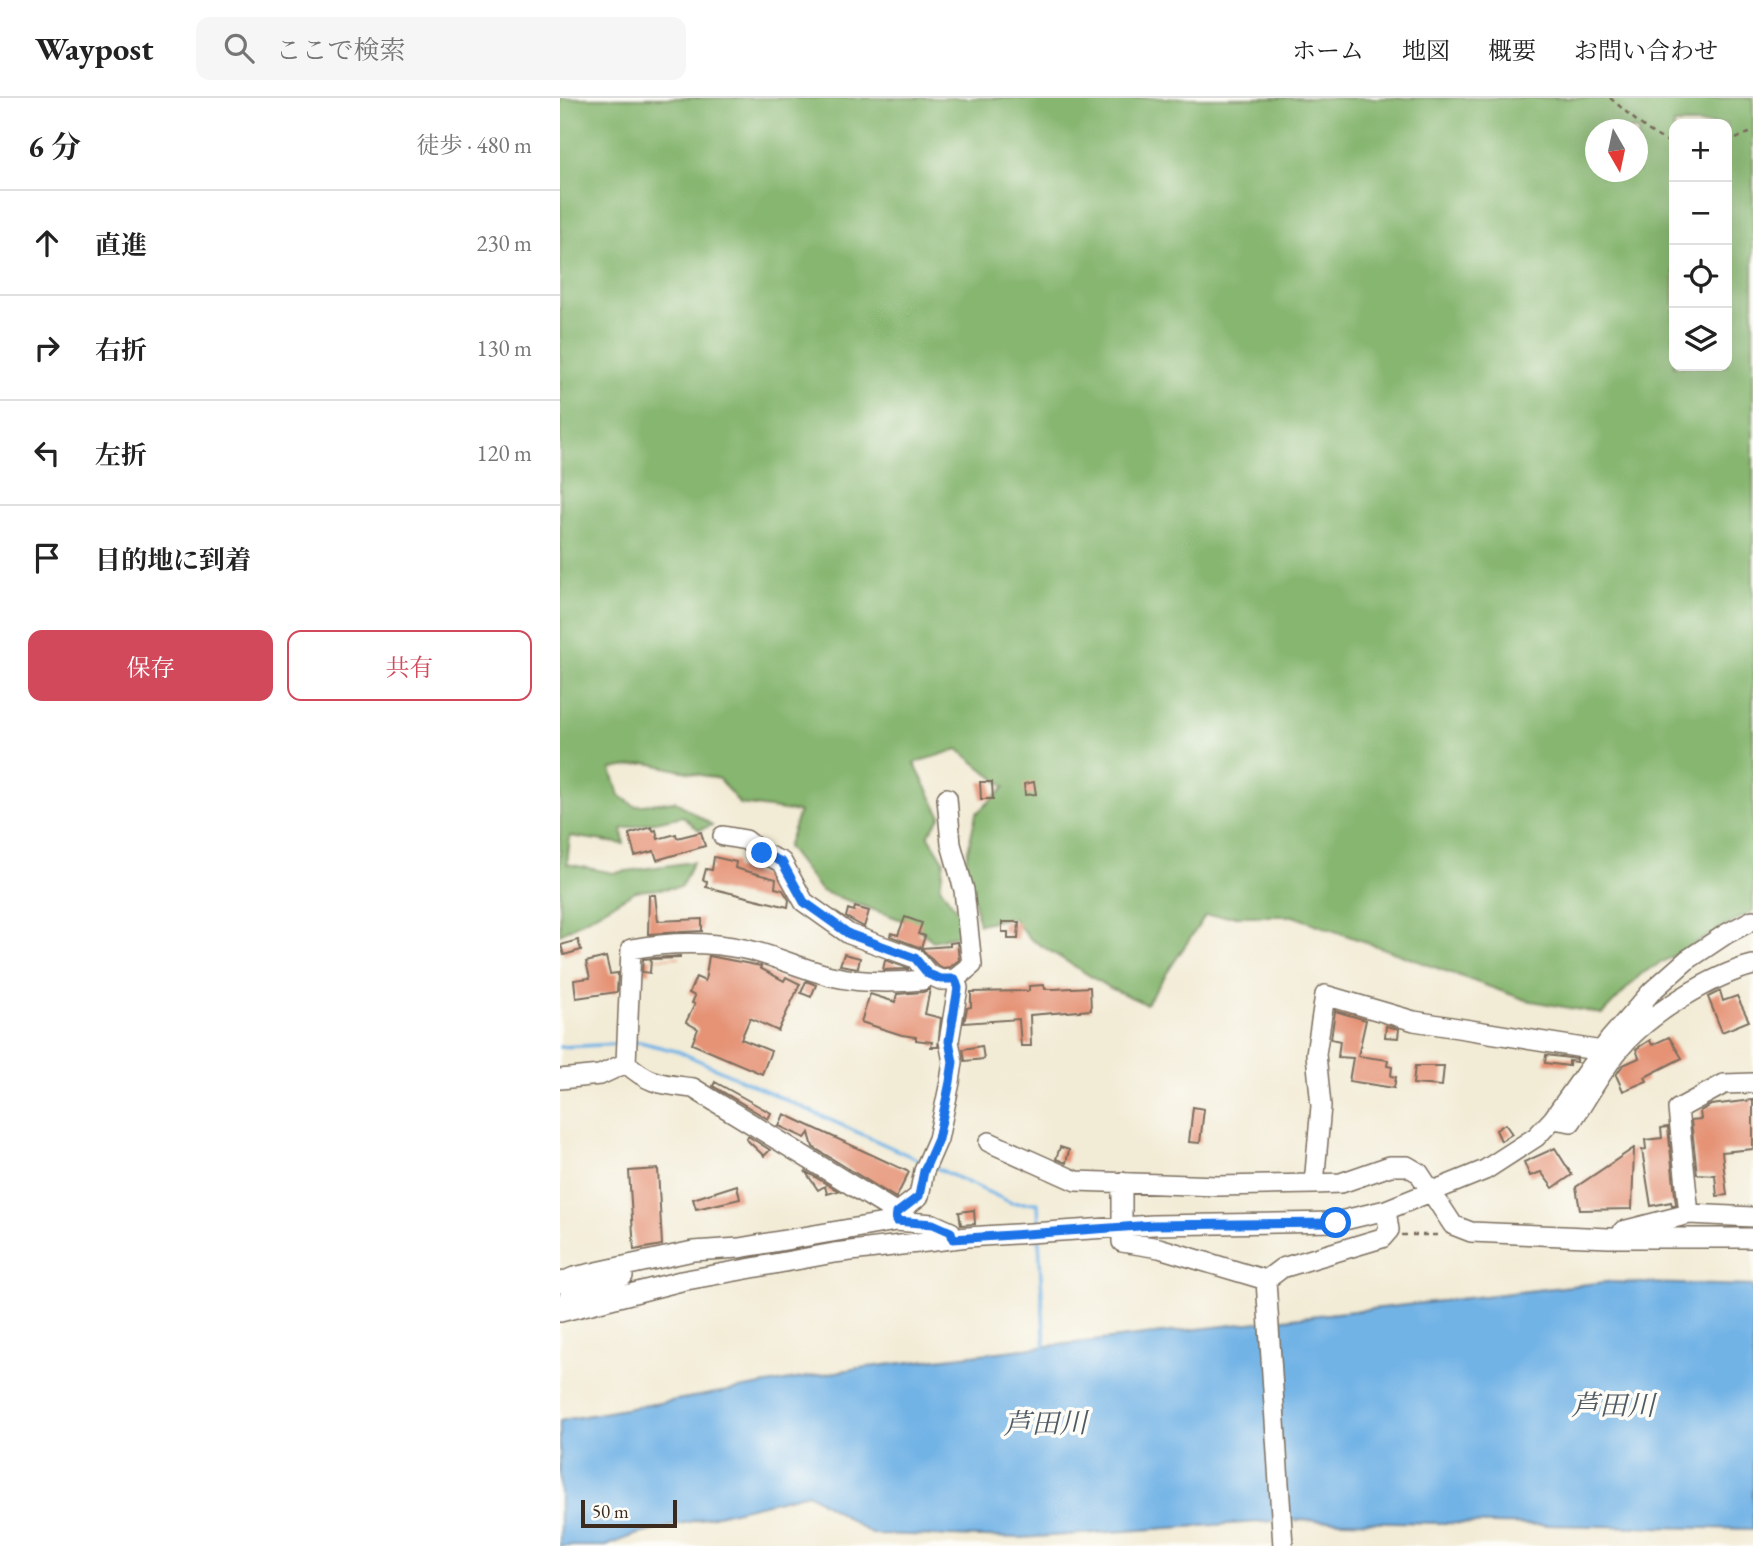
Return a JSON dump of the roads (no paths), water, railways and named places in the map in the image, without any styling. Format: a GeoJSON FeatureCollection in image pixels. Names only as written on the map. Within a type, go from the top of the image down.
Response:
{"type":"FeatureCollection","features":[{"type":"Feature","properties":{"kind":"street"},"geometry":{"type":"LineString","coordinates":[[723,836],[746,840],[762,853],[782,862],[804,902],[849,934],[915,958],[928,974],[941,979],[955,979],[972,965],[964,890],[951,844],[947,798]]}},
{"type":"Feature","properties":{"kind":"street"},"geometry":{"type":"LineString","coordinates":[[563,1311],[705,1277],[834,1253],[953,1239],[1123,1227],[1336,1223],[1386,1210],[1485,1170],[1536,1137],[1553,1119],[1602,1051],[1652,991],[1678,968],[1726,934],[1753,920]]}},
{"type":"Feature","properties":{"kind":"street"},"geometry":{"type":"LineString","coordinates":[[928,974],[922,980],[893,983],[833,976],[744,949],[707,944],[663,943],[631,948],[626,1058],[642,1078],[654,1083],[693,1088],[896,1217],[933,1224],[951,1232],[953,1239]]}},
{"type":"Feature","properties":{"kind":"street"},"geometry":{"type":"LineString","coordinates":[[1553,1119],[1571,1122],[1622,1046],[1655,1017],[1718,976],[1753,965]]}},
{"type":"Feature","properties":{"kind":"street"},"geometry":{"type":"LineString","coordinates":[[560,1283],[574,1277],[629,1269],[694,1251],[739,1248],[896,1217],[919,1196],[927,1164],[938,1139],[953,1062],[949,1041],[958,988],[955,979]]}},
{"type":"Feature","properties":{"kind":"street"},"geometry":{"type":"LineString","coordinates":[[1314,1184],[1321,1106],[1316,1054],[1325,995],[1414,1021],[1602,1051]]}},
{"type":"Feature","properties":{"kind":"street"},"geometry":{"type":"LineString","coordinates":[[560,1079],[600,1075],[626,1058]]}},
{"type":"Feature","properties":{"kind":"street"},"geometry":{"type":"LineString","coordinates":[[1689,1214],[1678,1109],[1724,1084],[1753,1083]]}},
{"type":"Feature","properties":{"kind":"street"},"geometry":{"type":"LineString","coordinates":[[989,1142],[1076,1181],[1218,1186],[1341,1183],[1390,1166],[1407,1166],[1419,1174],[1452,1225],[1471,1232],[1609,1238],[1753,1238]]}},
{"type":"Feature","properties":{"kind":"street"},"geometry":{"type":"LineString","coordinates":[[1122,1182],[1122,1242],[1159,1248],[1266,1280]]}},
{"type":"Feature","properties":{"kind":"street"},"geometry":{"type":"LineString","coordinates":[[1266,1280],[1282,1268],[1382,1238],[1390,1230],[1386,1210]]}},
{"type":"Feature","properties":{"kind":"street"},"geometry":{"type":"LineString","coordinates":[[1609,1238],[1626,1230],[1689,1214],[1753,1217]]}},
{"type":"Feature","properties":{"kind":"street"},"geometry":{"type":"LineString","coordinates":[[563,1311],[568,1299],[629,1269],[691,1268],[705,1277]]}},
{"type":"Feature","properties":{"kind":"street"},"geometry":{"type":"LineString","coordinates":[[1266,1280],[1283,1546]]}},
{"type":"Feature","properties":{"kind":"water","name":"芦田川"},"geometry":{"type":"Polygon","coordinates":[[[1606,1282],[1753,1286],[1753,1529],[1289,1520],[1021,1538],[872,1534],[808,1493],[635,1535],[606,1546],[560,1546],[560,1421],[859,1368],[1606,1282]]]}},
{"type":"Feature","properties":{"kind":"waterway"},"geometry":{"type":"LineString","coordinates":[[632,1043],[640,1042],[680,1052],[921,1161]]}},
{"type":"Feature","properties":{"kind":"waterway"},"geometry":{"type":"LineString","coordinates":[[560,1047],[621,1044]]}},
{"type":"Feature","properties":{"kind":"waterway"},"geometry":{"type":"LineString","coordinates":[[932,1166],[1012,1203],[1038,1203],[1039,1225]]}},
{"type":"Feature","properties":{"kind":"waterway"},"geometry":{"type":"LineString","coordinates":[[1039,1240],[1045,1351]]}}]}
